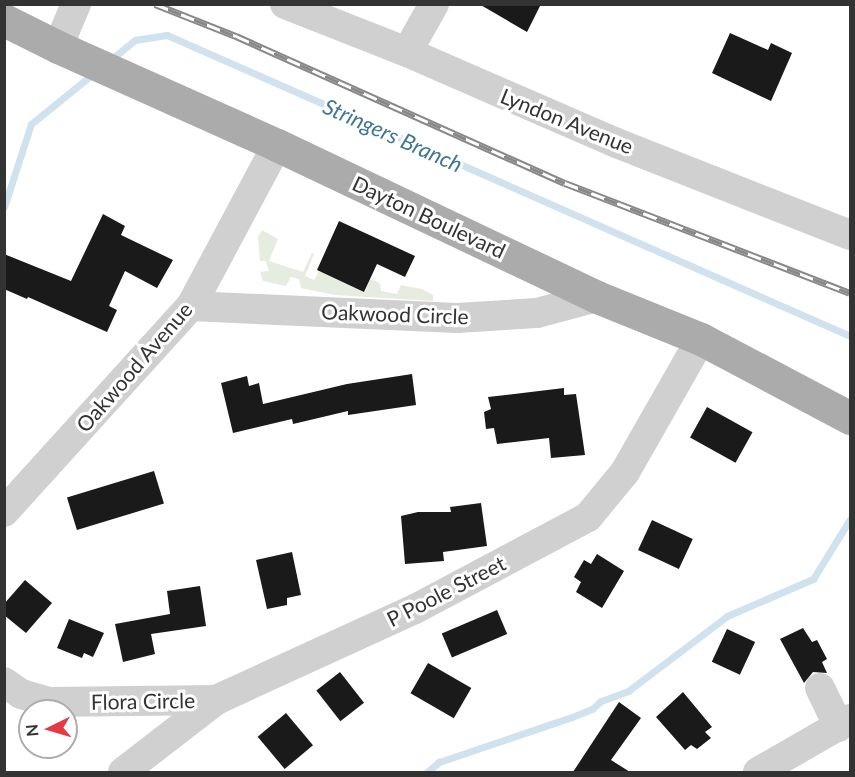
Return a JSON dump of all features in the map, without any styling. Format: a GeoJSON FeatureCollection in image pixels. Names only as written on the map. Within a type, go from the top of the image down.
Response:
{"type":"FeatureCollection","features":[{"type":"Feature","properties":{"kind":"main road","name":"Dayton Boulevard"},"geometry":{"type":"LineString","coordinates":[[4,20],[58,47],[277,145],[597,297],[701,339],[850,418]]}},
{"type":"Feature","properties":{"kind":"street"},"geometry":{"type":"LineString","coordinates":[[58,47],[76,4]]}},
{"type":"Feature","properties":{"kind":"street","name":"Lyndon Avenue"},"geometry":{"type":"LineString","coordinates":[[285,4],[407,52],[614,142],[850,235]]}},
{"type":"Feature","properties":{"kind":"street"},"geometry":{"type":"LineString","coordinates":[[407,52],[434,4]]}},
{"type":"Feature","properties":{"kind":"street","name":"Oakwood Avenue"},"geometry":{"type":"LineString","coordinates":[[4,512],[191,306],[277,145]]}},
{"type":"Feature","properties":{"kind":"street","name":"Oakwood Circle"},"geometry":{"type":"LineString","coordinates":[[191,306],[457,318],[537,313],[597,297]]}},
{"type":"Feature","properties":{"kind":"street","name":"P Poole Street"},"geometry":{"type":"LineString","coordinates":[[123,772],[216,700],[415,609],[588,517],[625,472],[701,339]]}},
{"type":"Feature","properties":{"kind":"street","name":"Flora Circle"},"geometry":{"type":"LineString","coordinates":[[4,681],[21,694],[49,702],[216,700]]}},
{"type":"Feature","properties":{"kind":"street"},"geometry":{"type":"LineString","coordinates":[[758,772],[845,723],[820,688]]}},
{"type":"Feature","properties":{"kind":"shaded area"},"geometry":{"type":"Polygon","coordinates":[[[262,230],[278,239],[269,261],[303,272],[312,253],[314,254],[305,276],[314,280],[319,271],[365,292],[370,279],[380,283],[381,291],[397,294],[401,285],[422,289],[433,295],[433,301],[335,295],[301,288],[299,279],[291,277],[286,286],[263,281],[260,272],[269,271],[266,261],[260,261],[258,237],[262,230]]]}},
{"type":"Feature","properties":{"kind":"building"},"geometry":{"type":"Polygon","coordinates":[[[479,4],[541,4],[527,32],[479,4]]]}},
{"type":"Feature","properties":{"kind":"building"},"geometry":{"type":"Polygon","coordinates":[[[730,33],[768,50],[771,43],[792,53],[771,101],[712,73],[730,33]]]}},
{"type":"Feature","properties":{"kind":"building"},"geometry":{"type":"Polygon","coordinates":[[[103,214],[125,226],[121,235],[173,260],[157,288],[125,271],[109,306],[117,310],[107,332],[28,297],[27,299],[4,289],[4,254],[71,281],[103,214]]]}},
{"type":"Feature","properties":{"kind":"building"},"geometry":{"type":"Polygon","coordinates":[[[339,221],[415,256],[405,277],[377,264],[364,292],[317,270],[339,221]]]}},
{"type":"Feature","properties":{"kind":"building"},"geometry":{"type":"Polygon","coordinates":[[[412,374],[416,405],[348,415],[348,411],[293,424],[292,419],[233,433],[221,383],[247,376],[249,386],[259,383],[263,404],[347,384],[412,374]]]}},
{"type":"Feature","properties":{"kind":"building"},"geometry":{"type":"Polygon","coordinates":[[[564,388],[564,395],[576,394],[585,455],[551,458],[549,438],[497,444],[494,428],[486,429],[484,412],[491,409],[488,397],[564,388]]]}},
{"type":"Feature","properties":{"kind":"building"},"geometry":{"type":"Polygon","coordinates":[[[707,407],[752,432],[736,463],[690,438],[707,407]]]}},
{"type":"Feature","properties":{"kind":"building"},"geometry":{"type":"Polygon","coordinates":[[[154,471],[164,504],[77,530],[67,498],[154,471]]]}},
{"type":"Feature","properties":{"kind":"building"},"geometry":{"type":"Polygon","coordinates":[[[481,503],[487,546],[443,552],[444,561],[405,564],[401,516],[418,512],[451,512],[450,507],[481,503]]]}},
{"type":"Feature","properties":{"kind":"building"},"geometry":{"type":"Polygon","coordinates":[[[652,520],[693,539],[679,569],[638,550],[652,520]]]}},
{"type":"Feature","properties":{"kind":"building"},"geometry":{"type":"Polygon","coordinates":[[[292,552],[301,595],[287,598],[287,605],[267,609],[256,560],[292,552]]]}},
{"type":"Feature","properties":{"kind":"building"},"geometry":{"type":"Polygon","coordinates":[[[597,554],[624,571],[602,608],[576,592],[581,582],[574,577],[584,560],[591,564],[597,554]]]}},
{"type":"Feature","properties":{"kind":"building"},"geometry":{"type":"Polygon","coordinates":[[[25,580],[52,603],[26,633],[4,615],[4,604],[25,580]]]}},
{"type":"Feature","properties":{"kind":"building"},"geometry":{"type":"Polygon","coordinates":[[[200,586],[206,626],[151,634],[155,654],[123,662],[115,624],[170,614],[167,591],[200,586]]]}},
{"type":"Feature","properties":{"kind":"building"},"geometry":{"type":"Polygon","coordinates":[[[497,610],[507,634],[452,657],[442,633],[497,610]]]}},
{"type":"Feature","properties":{"kind":"building"},"geometry":{"type":"Polygon","coordinates":[[[69,619],[104,633],[93,657],[84,653],[82,658],[57,648],[69,619]]]}},
{"type":"Feature","properties":{"kind":"building"},"geometry":{"type":"Polygon","coordinates":[[[803,628],[812,642],[817,640],[827,659],[822,662],[827,673],[813,672],[804,683],[780,639],[803,628]]]}},
{"type":"Feature","properties":{"kind":"building"},"geometry":{"type":"Polygon","coordinates":[[[727,629],[755,642],[740,675],[712,662],[727,629]]]}},
{"type":"Feature","properties":{"kind":"building"},"geometry":{"type":"Polygon","coordinates":[[[428,663],[471,688],[454,718],[410,693],[428,663]]]}},
{"type":"Feature","properties":{"kind":"building"},"geometry":{"type":"Polygon","coordinates":[[[340,672],[364,703],[340,721],[316,690],[340,672]]]}},
{"type":"Feature","properties":{"kind":"building"},"geometry":{"type":"Polygon","coordinates":[[[683,692],[712,727],[705,732],[711,738],[697,749],[691,745],[685,750],[656,717],[683,692]]]}},
{"type":"Feature","properties":{"kind":"building"},"geometry":{"type":"Polygon","coordinates":[[[619,702],[641,718],[611,760],[630,772],[573,772],[619,702]]]}},
{"type":"Feature","properties":{"kind":"building"},"geometry":{"type":"Polygon","coordinates":[[[286,713],[313,745],[285,769],[258,737],[286,713]]]}},
{"type":"Feature","properties":{"kind":"waterway","name":"Stringers Branch"},"geometry":{"type":"LineString","coordinates":[[109,61],[135,40],[167,35],[850,336]]}},
{"type":"Feature","properties":{"kind":"waterway","name":"Stringers Branch"},"geometry":{"type":"LineString","coordinates":[[4,207],[31,124],[94,73]]}},
{"type":"Feature","properties":{"kind":"waterway"},"geometry":{"type":"LineString","coordinates":[[427,772],[439,762],[572,717],[592,709],[601,701],[628,691],[727,616],[813,579],[850,519]]}},
{"type":"Feature","properties":{"kind":"railway"},"geometry":{"type":"LineString","coordinates":[[155,4],[236,36],[565,183],[850,293]]}}]}
